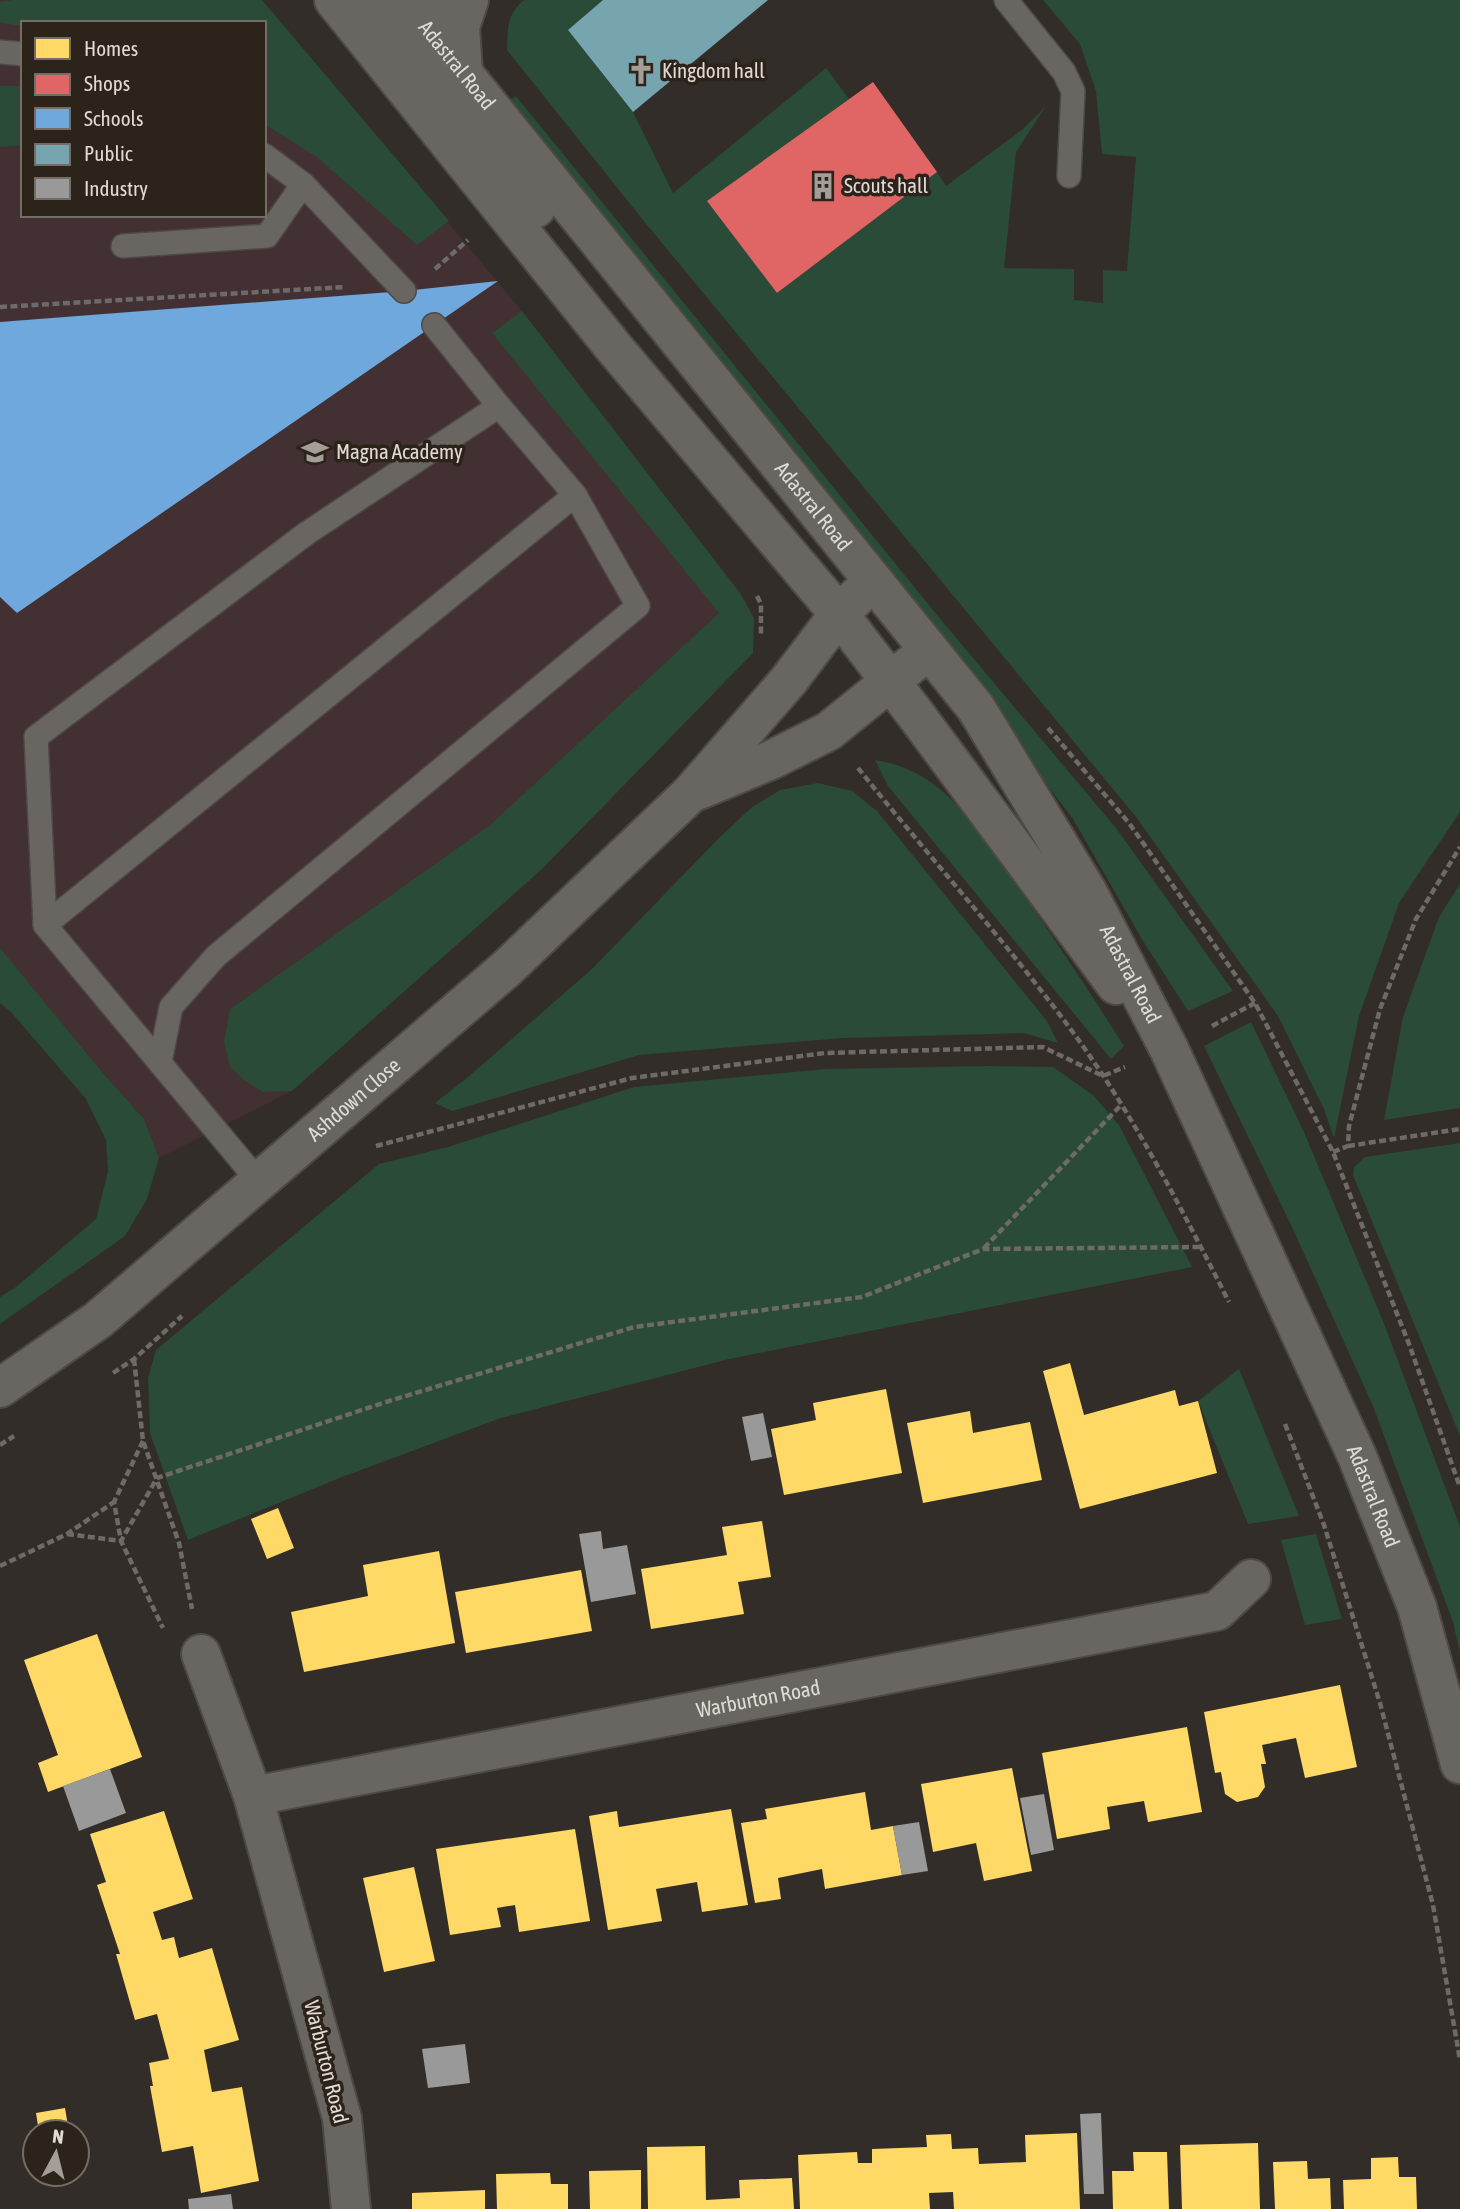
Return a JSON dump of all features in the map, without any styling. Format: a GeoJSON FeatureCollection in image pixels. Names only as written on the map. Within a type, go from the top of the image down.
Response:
{"type":"FeatureCollection","features":[{"type":"Feature","properties":{"kind":"street","name":"Adastral Road"},"geometry":{"type":"LineString","coordinates":[[334,0],[615,349],[839,614],[1102,968],[1169,1049]]}},
{"type":"Feature","properties":{"kind":"street"},"geometry":{"type":"LineString","coordinates":[[343,0],[354,9],[403,4]]}},
{"type":"Feature","properties":{"kind":"street"},"geometry":{"type":"LineString","coordinates":[[463,73],[460,27],[469,0]]}},
{"type":"Feature","properties":{"kind":"street","name":"Adastral Road"},"geometry":{"type":"LineString","coordinates":[[403,4],[463,73],[976,708],[1087,891],[1169,1049],[1357,1456],[1417,1607],[1460,1764]]}},
{"type":"Feature","properties":{"kind":"street"},"geometry":{"type":"LineString","coordinates":[[403,4],[383,20],[584,269],[615,349]]}},
{"type":"Feature","properties":{"kind":"street","name":"Ashdown Close"},"geometry":{"type":"LineString","coordinates":[[0,1388],[98,1321],[506,969],[691,793],[789,680],[839,614],[873,581]]}},
{"type":"Feature","properties":{"kind":"street"},"geometry":{"type":"LineString","coordinates":[[691,793],[771,760],[829,731],[929,650]]}},
{"type":"Feature","properties":{"kind":"street","name":"Warburton Road"},"geometry":{"type":"LineString","coordinates":[[253,1796],[1217,1611],[1251,1579]]}},
{"type":"Feature","properties":{"kind":"street","name":"Warburton Road"},"geometry":{"type":"LineString","coordinates":[[201,1654],[253,1796],[342,2118],[351,2209]]}},
{"type":"Feature","properties":{"kind":"lane"},"geometry":{"type":"LineString","coordinates":[[1006,0],[1064,72],[1073,92],[1069,176]]}},
{"type":"Feature","properties":{"kind":"lane"},"geometry":{"type":"LineString","coordinates":[[0,52],[21,54]]}},
{"type":"Feature","properties":{"kind":"lane"},"geometry":{"type":"LineString","coordinates":[[266,156],[303,184],[399,286]]}},
{"type":"Feature","properties":{"kind":"lane"},"geometry":{"type":"LineString","coordinates":[[124,246],[267,236],[303,184]]}},
{"type":"Feature","properties":{"kind":"lane"},"geometry":{"type":"LineString","coordinates":[[160,1062],[171,1007],[216,956],[638,606],[575,495],[434,325]]}},
{"type":"Feature","properties":{"kind":"lane"},"geometry":{"type":"LineString","coordinates":[[260,1183],[45,925],[36,737],[307,533],[499,406]]}},
{"type":"Feature","properties":{"kind":"lane"},"geometry":{"type":"LineString","coordinates":[[45,925],[575,495]]}},
{"type":"Feature","properties":{"kind":"path"},"geometry":{"type":"LineString","coordinates":[[0,307],[399,286],[438,268],[473,235]]}},
{"type":"Feature","properties":{"kind":"path"},"geometry":{"type":"LineString","coordinates":[[757,594],[761,604],[761,647],[789,680]]}},
{"type":"Feature","properties":{"kind":"path"},"geometry":{"type":"LineString","coordinates":[[829,731],[1066,1023],[1103,1076],[1122,1104],[1231,1307]]}},
{"type":"Feature","properties":{"kind":"path"},"geometry":{"type":"LineString","coordinates":[[1348,1146],[1349,1126],[1380,1009],[1416,919],[1460,847]]}},
{"type":"Feature","properties":{"kind":"path"},"geometry":{"type":"LineString","coordinates":[[369,1148],[632,1078],[825,1053],[1043,1047],[1103,1076],[1169,1049],[1255,1003]]}},
{"type":"Feature","properties":{"kind":"path"},"geometry":{"type":"LineString","coordinates":[[983,1249],[1122,1104]]}},
{"type":"Feature","properties":{"kind":"path"},"geometry":{"type":"LineString","coordinates":[[1333,1152],[1348,1146],[1460,1129]]}},
{"type":"Feature","properties":{"kind":"path"},"geometry":{"type":"LineString","coordinates":[[121,1541],[157,1478],[389,1401],[634,1327],[862,1297],[983,1249],[1201,1247]]}},
{"type":"Feature","properties":{"kind":"path"},"geometry":{"type":"LineString","coordinates":[[114,1502],[121,1541],[171,1645],[201,1654],[179,1543],[143,1441],[134,1359]]}},
{"type":"Feature","properties":{"kind":"path"},"geometry":{"type":"LineString","coordinates":[[1282,1415],[1324,1525],[1380,1703],[1433,1905],[1460,2060]]}},
{"type":"Feature","properties":{"kind":"path"},"geometry":{"type":"LineString","coordinates":[[0,1566],[67,1534],[114,1502],[143,1441]]}},
{"type":"Feature","properties":{"kind":"path"},"geometry":{"type":"LineString","coordinates":[[67,1534],[121,1541]]}},
{"type":"Feature","properties":{"kind":"shaded area","name":"Magna Academy"},"geometry":{"type":"Polygon","coordinates":[[[0,0],[262,0],[522,311],[740,593],[754,618],[753,653],[542,869],[292,1091],[159,1158],[144,1119],[17,969],[0,971],[0,0]]]}},
{"type":"Feature","properties":{"kind":"green space"},"geometry":{"type":"Polygon","coordinates":[[[262,0],[449,221],[417,245],[317,157],[266,125],[266,21],[21,21],[21,26],[0,23],[0,2],[262,0]]]}},
{"type":"Feature","properties":{"kind":"green space"},"geometry":{"type":"Polygon","coordinates":[[[524,0],[603,0],[568,30],[633,112],[673,193],[826,68],[849,99],[708,201],[777,293],[937,172],[946,186],[1023,129],[1046,106],[1016,152],[1004,268],[1074,269],[1074,300],[1103,303],[1103,270],[1127,271],[1136,157],[1102,154],[1096,91],[1080,44],[1043,0],[1460,0],[1460,812],[1399,903],[1359,1016],[1334,1138],[1324,1109],[1278,1016],[1136,817],[643,220],[507,50],[511,17],[524,0]]]}},
{"type":"Feature","properties":{"kind":"green space"},"geometry":{"type":"Polygon","coordinates":[[[0,86],[21,86],[21,145],[0,147],[0,86]]]}},
{"type":"Feature","properties":{"kind":"green space"},"geometry":{"type":"Polygon","coordinates":[[[516,96],[937,615],[1116,828],[1233,991],[1188,1011],[1143,941],[1073,819],[926,625],[506,102],[516,96]]]}},
{"type":"Feature","properties":{"kind":"green space"},"geometry":{"type":"Polygon","coordinates":[[[522,311],[740,593],[754,618],[753,653],[542,869],[292,1091],[263,1092],[230,1067],[224,1042],[230,1009],[489,826],[719,613],[492,333],[522,311]]]}},
{"type":"Feature","properties":{"kind":"green space"},"geometry":{"type":"Polygon","coordinates":[[[875,760],[902,767],[927,780],[950,798],[972,824],[1047,929],[1124,1046],[1111,1059],[888,786],[875,760]]]}},
{"type":"Feature","properties":{"kind":"green space"},"geometry":{"type":"Polygon","coordinates":[[[818,783],[852,791],[877,811],[1047,1021],[1058,1043],[1024,1033],[843,1038],[639,1055],[452,1111],[435,1103],[592,969],[752,807],[780,790],[818,783]]]}},
{"type":"Feature","properties":{"kind":"green space"},"geometry":{"type":"Polygon","coordinates":[[[1460,884],[1460,1108],[1384,1120],[1403,1017],[1439,917],[1460,884]]]}},
{"type":"Feature","properties":{"kind":"green space"},"geometry":{"type":"Polygon","coordinates":[[[0,948],[144,1119],[159,1158],[147,1199],[125,1236],[0,1324],[0,1297],[16,1287],[96,1219],[108,1171],[106,1140],[86,1099],[11,1012],[0,1003],[0,948]]]}},
{"type":"Feature","properties":{"kind":"green space"},"geometry":{"type":"Polygon","coordinates":[[[1251,1022],[1304,1132],[1385,1326],[1460,1527],[1460,1653],[1453,1622],[1373,1406],[1292,1227],[1204,1046],[1251,1022]]]}},
{"type":"Feature","properties":{"kind":"green space"},"geometry":{"type":"Polygon","coordinates":[[[1053,1067],[1093,1095],[1119,1125],[1192,1267],[729,1359],[501,1418],[342,1477],[188,1540],[150,1433],[148,1378],[156,1350],[379,1164],[448,1147],[634,1087],[825,1069],[1053,1067]]]}},
{"type":"Feature","properties":{"kind":"green space"},"geometry":{"type":"Polygon","coordinates":[[[1460,1143],[1460,1436],[1353,1175],[1354,1167],[1365,1157],[1460,1143]]]}},
{"type":"Feature","properties":{"kind":"green space"},"geometry":{"type":"Polygon","coordinates":[[[1239,1369],[1299,1516],[1248,1524],[1198,1401],[1239,1369]]]}},
{"type":"Feature","properties":{"kind":"green space"},"geometry":{"type":"Polygon","coordinates":[[[1316,1534],[1342,1619],[1305,1625],[1281,1540],[1316,1534]]]}},
{"type":"Feature","properties":{"kind":"building: Homes"},"geometry":{"type":"Polygon","coordinates":[[[1070,1363],[1084,1415],[1175,1390],[1179,1406],[1198,1401],[1217,1473],[1080,1509],[1043,1371],[1070,1363]]]}},
{"type":"Feature","properties":{"kind":"building: Homes"},"geometry":{"type":"Polygon","coordinates":[[[886,1389],[902,1473],[784,1495],[771,1429],[816,1420],[813,1403],[886,1389]]]}},
{"type":"Feature","properties":{"kind":"building: Homes"},"geometry":{"type":"Polygon","coordinates":[[[970,1411],[973,1433],[1030,1422],[1042,1480],[923,1503],[907,1423],[970,1411]]]}},
{"type":"Feature","properties":{"kind":"building: Homes"},"geometry":{"type":"Polygon","coordinates":[[[278,1508],[294,1548],[267,1559],[251,1519],[278,1508]]]}},
{"type":"Feature","properties":{"kind":"building: Homes"},"geometry":{"type":"Polygon","coordinates":[[[762,1521],[771,1577],[738,1582],[744,1614],[651,1629],[641,1569],[727,1555],[722,1527],[762,1521]]]}},
{"type":"Feature","properties":{"kind":"building: Homes"},"geometry":{"type":"Polygon","coordinates":[[[439,1551],[455,1643],[304,1672],[291,1612],[368,1596],[363,1565],[439,1551]]]}},
{"type":"Feature","properties":{"kind":"building: Homes"},"geometry":{"type":"Polygon","coordinates":[[[581,1570],[592,1631],[466,1653],[455,1592],[581,1570]]]}},
{"type":"Feature","properties":{"kind":"building: Homes"},"geometry":{"type":"Polygon","coordinates":[[[97,1634],[142,1757],[48,1792],[38,1763],[58,1755],[24,1660],[97,1634]]]}},
{"type":"Feature","properties":{"kind":"building: Homes"},"geometry":{"type":"Polygon","coordinates":[[[1340,1685],[1357,1767],[1305,1778],[1296,1738],[1262,1745],[1266,1764],[1261,1764],[1265,1787],[1258,1797],[1237,1802],[1225,1794],[1221,1772],[1215,1773],[1204,1712],[1340,1685]]]}},
{"type":"Feature","properties":{"kind":"building: Homes"},"geometry":{"type":"Polygon","coordinates":[[[1187,1727],[1202,1812],[1148,1822],[1144,1801],[1107,1807],[1110,1829],[1057,1839],[1042,1753],[1187,1727]]]}},
{"type":"Feature","properties":{"kind":"building: Homes"},"geometry":{"type":"Polygon","coordinates":[[[1012,1768],[1032,1871],[984,1881],[976,1843],[933,1852],[921,1784],[1012,1768]]]}},
{"type":"Feature","properties":{"kind":"building: Homes"},"geometry":{"type":"Polygon","coordinates":[[[865,1792],[871,1830],[893,1826],[902,1875],[825,1889],[822,1869],[778,1878],[781,1899],[755,1903],[741,1823],[767,1819],[765,1809],[865,1792]]]}},
{"type":"Feature","properties":{"kind":"building: Homes"},"geometry":{"type":"Polygon","coordinates":[[[731,1809],[748,1905],[702,1912],[697,1882],[656,1889],[662,1921],[608,1930],[589,1816],[617,1811],[619,1827],[731,1809]]]}},
{"type":"Feature","properties":{"kind":"building: Homes"},"geometry":{"type":"Polygon","coordinates":[[[164,1811],[193,1899],[153,1912],[162,1940],[174,1937],[179,1958],[212,1948],[239,2040],[204,2050],[212,2092],[242,2087],[259,2181],[201,2193],[193,2146],[162,2152],[150,2086],[153,2086],[149,2063],[169,2059],[157,2014],[135,2020],[116,1954],[120,1954],[97,1885],[106,1882],[90,1834],[164,1811]]]}},
{"type":"Feature","properties":{"kind":"building: Homes"},"geometry":{"type":"Polygon","coordinates":[[[575,1829],[590,1921],[519,1932],[515,1905],[497,1908],[501,1927],[450,1935],[436,1849],[575,1829]]]}},
{"type":"Feature","properties":{"kind":"building: Homes"},"geometry":{"type":"Polygon","coordinates":[[[414,1867],[435,1961],[384,1972],[363,1878],[414,1867]]]}},
{"type":"Feature","properties":{"kind":"building: Homes"},"geometry":{"type":"Polygon","coordinates":[[[65,2108],[67,2118],[37,2118],[36,2113],[65,2108]]]}},
{"type":"Feature","properties":{"kind":"building: Homes"},"geometry":{"type":"Polygon","coordinates":[[[1077,2133],[1080,2209],[954,2209],[953,2192],[929,2193],[930,2209],[800,2209],[798,2155],[857,2152],[858,2163],[872,2163],[872,2149],[927,2147],[926,2135],[951,2134],[952,2149],[978,2148],[979,2164],[1026,2162],[1025,2135],[1077,2133]]]}},
{"type":"Feature","properties":{"kind":"building: Homes"},"geometry":{"type":"Polygon","coordinates":[[[1258,2143],[1260,2209],[1182,2209],[1180,2145],[1258,2143]]]}},
{"type":"Feature","properties":{"kind":"building: Homes"},"geometry":{"type":"Polygon","coordinates":[[[705,2146],[706,2200],[740,2198],[739,2180],[792,2178],[794,2209],[648,2209],[647,2147],[705,2146]]]}},
{"type":"Feature","properties":{"kind":"building: Homes"},"geometry":{"type":"Polygon","coordinates":[[[1133,2152],[1167,2152],[1169,2209],[1113,2209],[1112,2171],[1134,2171],[1133,2152]]]}},
{"type":"Feature","properties":{"kind":"building: Homes"},"geometry":{"type":"Polygon","coordinates":[[[1398,2157],[1399,2177],[1416,2177],[1417,2209],[1344,2209],[1343,2180],[1371,2179],[1371,2158],[1398,2157]]]}},
{"type":"Feature","properties":{"kind":"building: Homes"},"geometry":{"type":"Polygon","coordinates":[[[1307,2161],[1308,2179],[1330,2178],[1331,2209],[1275,2209],[1273,2162],[1307,2161]]]}},
{"type":"Feature","properties":{"kind":"building: Homes"},"geometry":{"type":"Polygon","coordinates":[[[641,2170],[641,2209],[590,2209],[589,2171],[641,2170]]]}},
{"type":"Feature","properties":{"kind":"building: Homes"},"geometry":{"type":"Polygon","coordinates":[[[550,2173],[551,2184],[568,2184],[568,2209],[497,2209],[496,2174],[550,2173]]]}},
{"type":"Feature","properties":{"kind":"building: Homes"},"geometry":{"type":"Polygon","coordinates":[[[485,2190],[485,2209],[412,2209],[412,2193],[485,2190]]]}},
{"type":"Feature","properties":{"kind":"building: Shops","name":"Scouts hall"},"geometry":{"type":"Polygon","coordinates":[[[873,82],[937,172],[777,293],[707,201],[873,82]]]}},
{"type":"Feature","properties":{"kind":"building: Schools"},"geometry":{"type":"Polygon","coordinates":[[[498,281],[17,613],[0,597],[0,322],[404,291],[498,281]]]}},
{"type":"Feature","properties":{"kind":"building: Public","name":"Kingdom hall"},"geometry":{"type":"Polygon","coordinates":[[[603,0],[768,0],[633,112],[568,30],[603,0]]]}},
{"type":"Feature","properties":{"kind":"building: Industry"},"geometry":{"type":"Polygon","coordinates":[[[763,1413],[772,1457],[751,1461],[742,1417],[763,1413]]]}},
{"type":"Feature","properties":{"kind":"building: Industry"},"geometry":{"type":"Polygon","coordinates":[[[601,1531],[603,1549],[627,1545],[636,1594],[591,1602],[579,1534],[601,1531]]]}},
{"type":"Feature","properties":{"kind":"building: Industry"},"geometry":{"type":"Polygon","coordinates":[[[110,1769],[126,1813],[79,1831],[63,1786],[110,1769]]]}},
{"type":"Feature","properties":{"kind":"building: Industry"},"geometry":{"type":"Polygon","coordinates":[[[1044,1794],[1054,1850],[1031,1855],[1020,1798],[1044,1794]]]}},
{"type":"Feature","properties":{"kind":"building: Industry"},"geometry":{"type":"Polygon","coordinates":[[[919,1822],[928,1871],[902,1875],[893,1826],[919,1822]]]}},
{"type":"Feature","properties":{"kind":"building: Industry"},"geometry":{"type":"Polygon","coordinates":[[[465,2044],[470,2083],[428,2088],[422,2049],[465,2044]]]}},
{"type":"Feature","properties":{"kind":"building: Industry"},"geometry":{"type":"Polygon","coordinates":[[[1101,2113],[1104,2194],[1084,2194],[1080,2114],[1101,2113]]]}},
{"type":"Feature","properties":{"kind":"building: Industry"},"geometry":{"type":"Polygon","coordinates":[[[231,2194],[233,2209],[189,2209],[188,2199],[231,2194]]]}},
{"type":"Feature","properties":{"kind":"place","name":"Kingdom hall"},"geometry":{"type":"Point","coordinates":[641,71]}},
{"type":"Feature","properties":{"kind":"place","name":"Scouts hall"},"geometry":{"type":"Point","coordinates":[823,186]}},
{"type":"Feature","properties":{"kind":"place","name":"Magna Academy"},"geometry":{"type":"Point","coordinates":[315,452]}}]}
